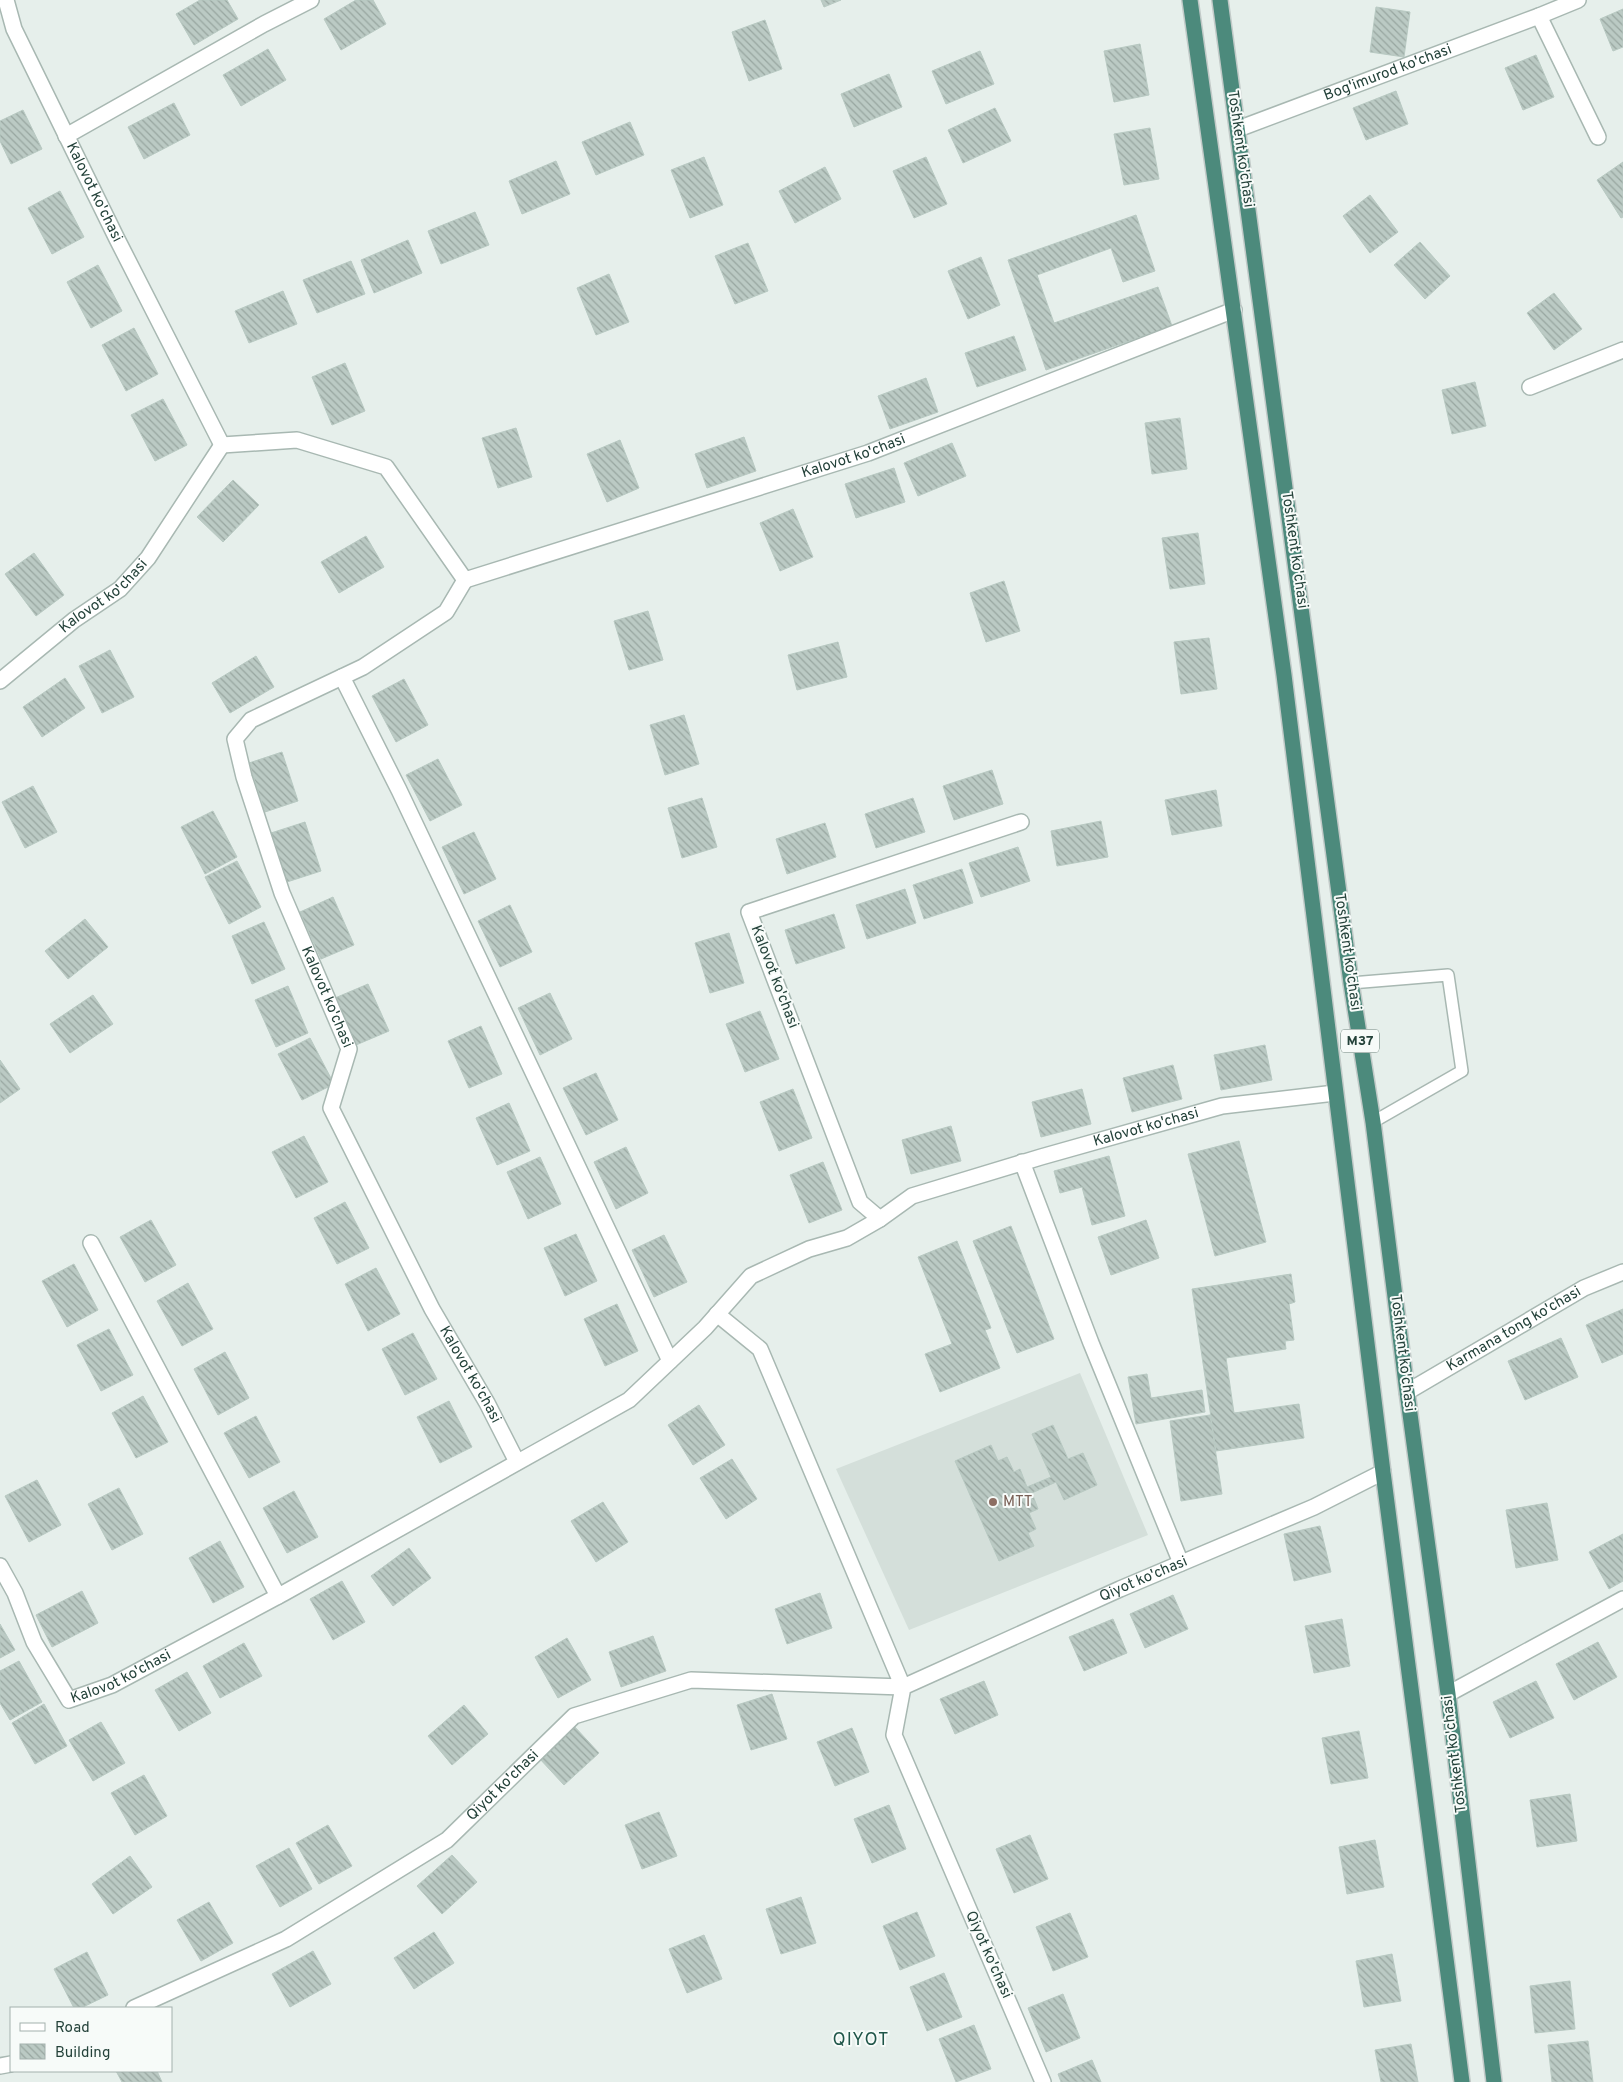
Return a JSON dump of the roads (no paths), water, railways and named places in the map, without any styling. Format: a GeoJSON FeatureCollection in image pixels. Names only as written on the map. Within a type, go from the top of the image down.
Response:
{"type":"FeatureCollection","features":[{"type":"Feature","properties":{"kind":"highway","name":"Toshkent ko'chasi"},"geometry":{"type":"LineString","coordinates":[[1190,0],[1283,666],[1383,1472],[1462,2082]]}},
{"type":"Feature","properties":{"kind":"highway","name":"Toshkent ko'chasi"},"geometry":{"type":"LineString","coordinates":[[1220,0],[1351,983],[1373,1122],[1448,1694],[1494,2082]]}},
{"type":"Feature","properties":{"kind":"street"},"geometry":{"type":"LineString","coordinates":[[6,0],[14,29],[66,136]]}},
{"type":"Feature","properties":{"kind":"street","name":"Kalovot ko'chasi"},"geometry":{"type":"LineString","coordinates":[[0,681],[74,620],[120,589],[148,558],[222,445],[66,136],[264,24],[311,0]]}},
{"type":"Feature","properties":{"kind":"street","name":"Bog'imurod ko'chasi"},"geometry":{"type":"LineString","coordinates":[[1238,129],[1578,0]]}},
{"type":"Feature","properties":{"kind":"street"},"geometry":{"type":"LineString","coordinates":[[1539,16],[1598,137]]}},
{"type":"Feature","properties":{"kind":"street","name":"Kalovot ko'chasi"},"geometry":{"type":"LineString","coordinates":[[517,1462],[487,1403],[432,1309],[330,1108],[349,1049],[282,893],[244,777],[235,739],[251,720],[363,667],[446,612],[465,580],[868,453],[1234,310]]}},
{"type":"Feature","properties":{"kind":"street"},"geometry":{"type":"LineString","coordinates":[[1530,387],[1623,350]]}},
{"type":"Feature","properties":{"kind":"street"},"geometry":{"type":"LineString","coordinates":[[222,445],[297,440],[386,467],[465,580]]}},
{"type":"Feature","properties":{"kind":"street"},"geometry":{"type":"LineString","coordinates":[[342,677],[399,790],[670,1361]]}},
{"type":"Feature","properties":{"kind":"street","name":"Kalovot ko'chasi"},"geometry":{"type":"LineString","coordinates":[[880,1219],[860,1202],[749,912],[1021,822]]}},
{"type":"Feature","properties":{"kind":"street","name":"Kalovot ko'chasi"},"geometry":{"type":"LineString","coordinates":[[0,1566],[15,1593],[34,1642],[69,1700],[112,1685],[278,1596],[629,1400],[717,1314],[751,1276],[809,1249],[847,1238],[880,1219],[912,1196],[1022,1162],[1222,1106],[1336,1093]]}},
{"type":"Feature","properties":{"kind":"street"},"geometry":{"type":"LineString","coordinates":[[1022,1162],[1091,1343],[1181,1563]]}},
{"type":"Feature","properties":{"kind":"street"},"geometry":{"type":"LineString","coordinates":[[91,1243],[278,1596]]}},
{"type":"Feature","properties":{"kind":"street","name":"Karmana tong ko'chasi"},"geometry":{"type":"LineString","coordinates":[[1407,1392],[1584,1288],[1623,1272]]}},
{"type":"Feature","properties":{"kind":"street"},"geometry":{"type":"LineString","coordinates":[[717,1314],[760,1349],[903,1687]]}},
{"type":"Feature","properties":{"kind":"street","name":"Qiyot ko'chasi"},"geometry":{"type":"LineString","coordinates":[[136,2007],[286,1939],[447,1840],[574,1716],[691,1680],[903,1687],[1181,1563],[1314,1507],[1383,1472]]}},
{"type":"Feature","properties":{"kind":"street"},"geometry":{"type":"LineString","coordinates":[[1448,1694],[1623,1599]]}},
{"type":"Feature","properties":{"kind":"street","name":"Qiyot ko'chasi"},"geometry":{"type":"LineString","coordinates":[[903,1687],[894,1735],[1043,2082]]}},
{"type":"Feature","properties":{"kind":"lane"},"geometry":{"type":"LineString","coordinates":[[1351,983],[1448,975],[1462,1071],[1373,1122]]}},
{"type":"Feature","properties":{"kind":"place","name":"MTT"},"geometry":{"type":"Point","coordinates":[993,1502]}},
{"type":"Feature","properties":{"kind":"district","name":"QIYOT"},"geometry":{"type":"Point","coordinates":[861,2040]}}]}
